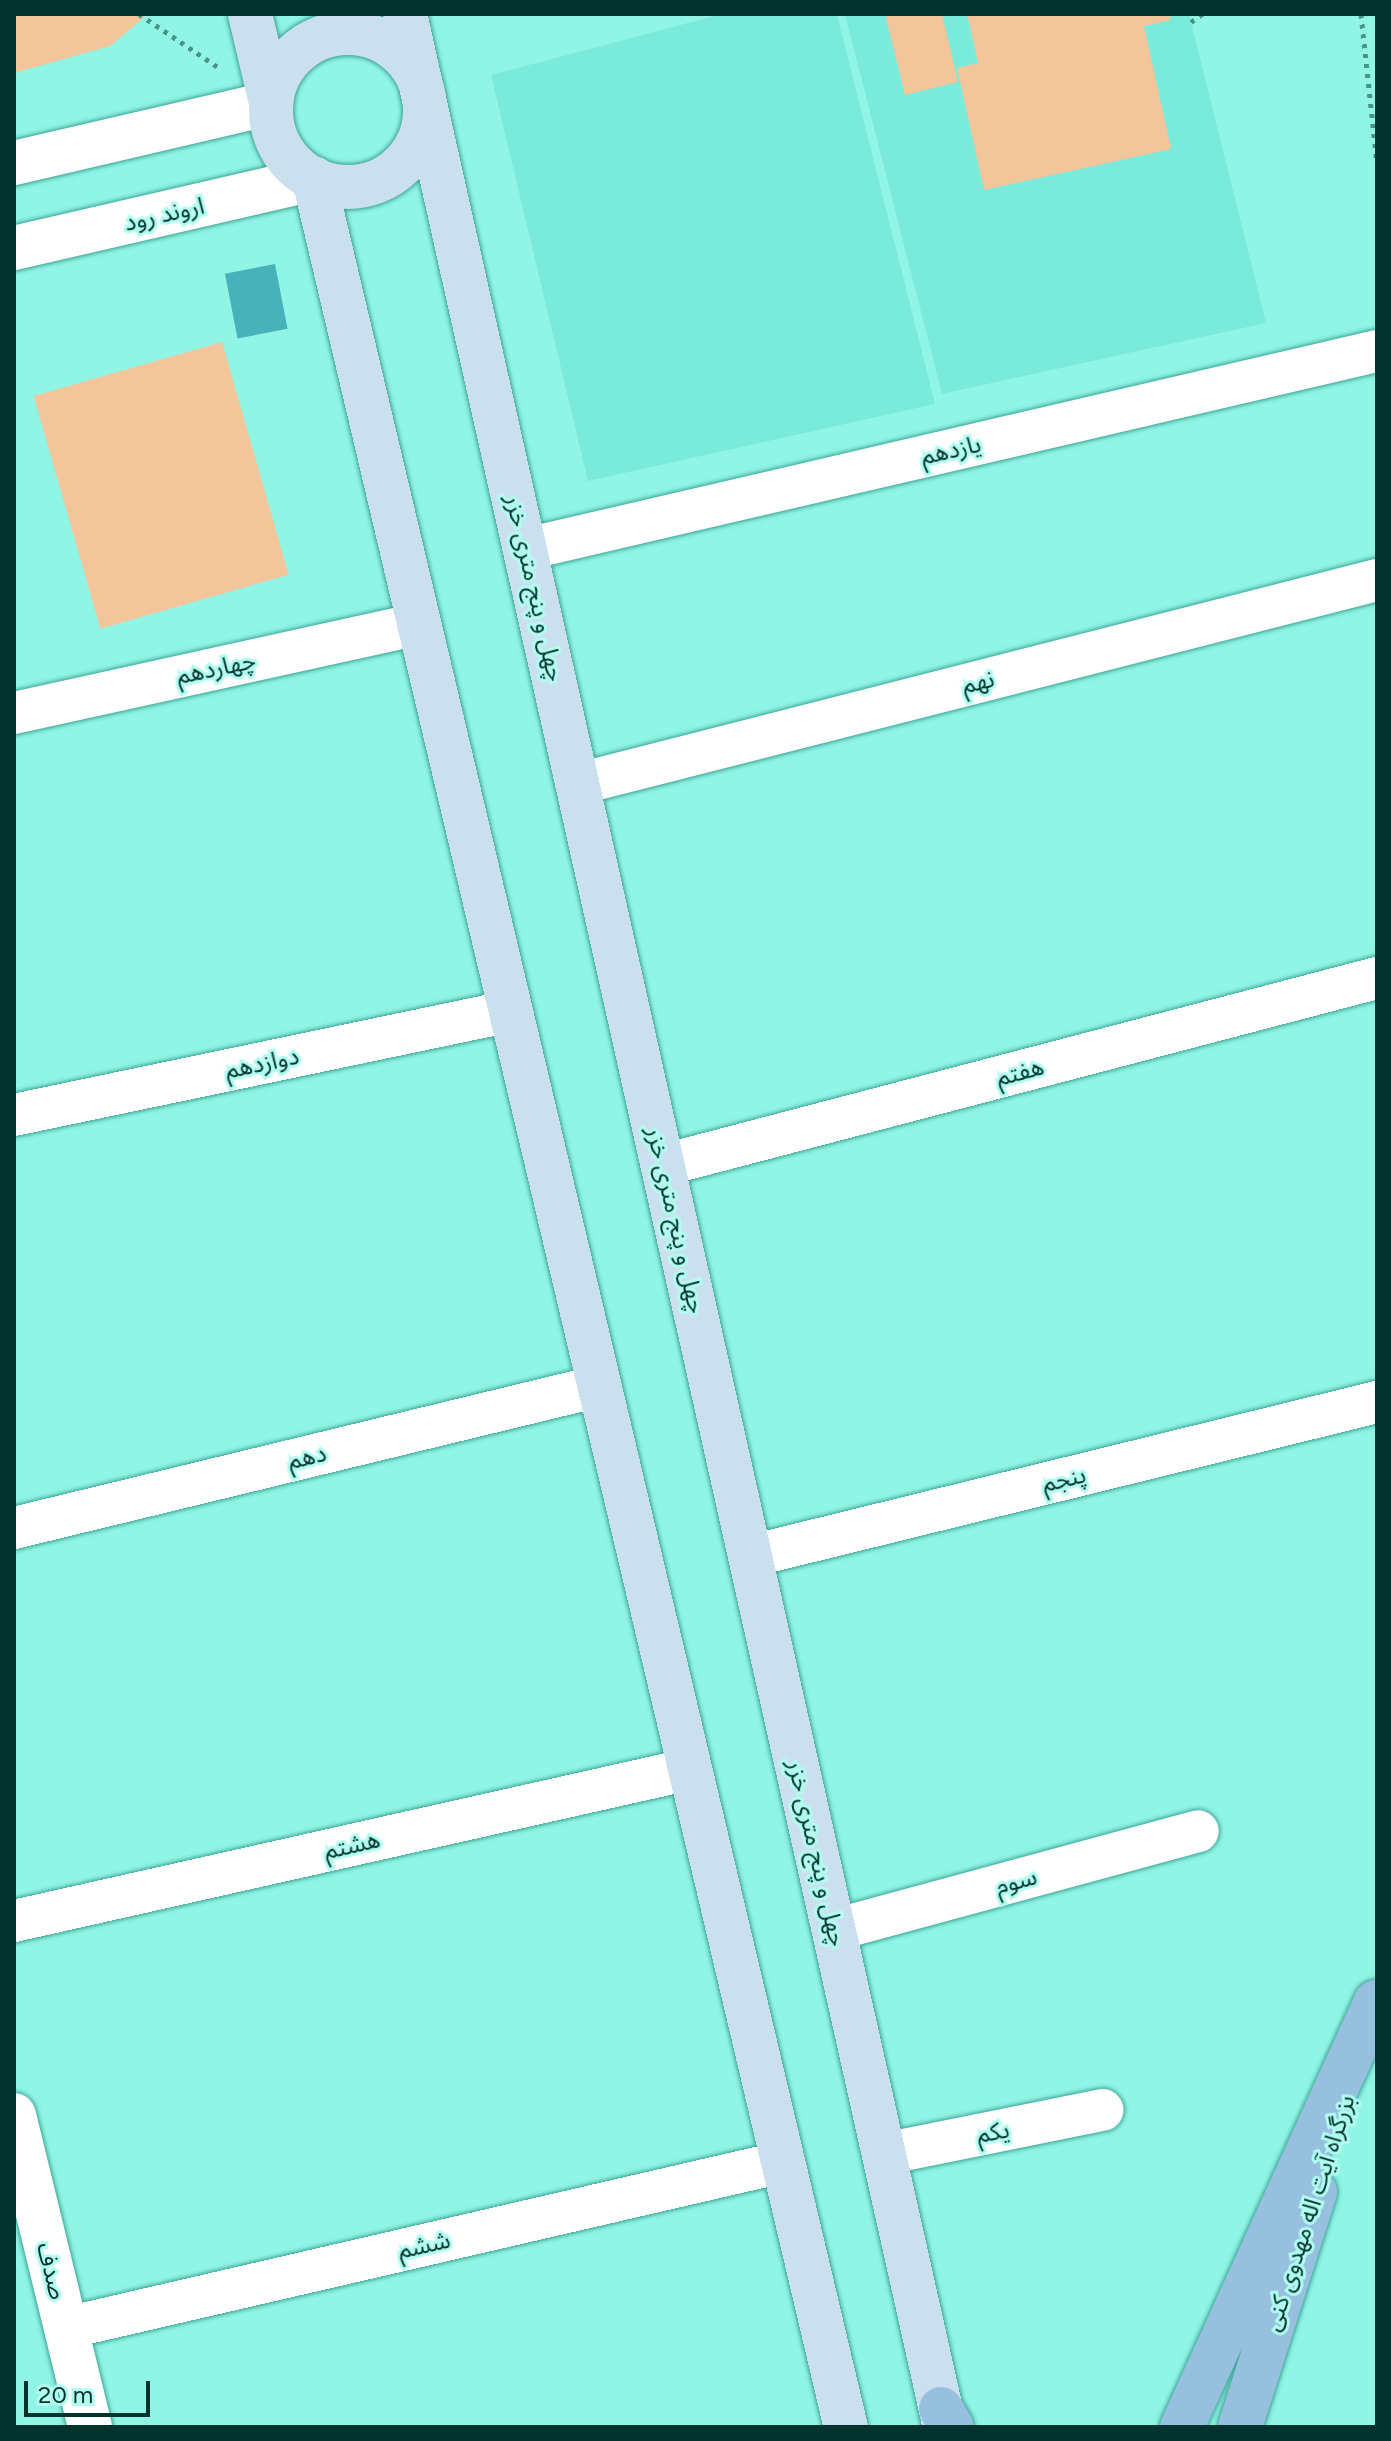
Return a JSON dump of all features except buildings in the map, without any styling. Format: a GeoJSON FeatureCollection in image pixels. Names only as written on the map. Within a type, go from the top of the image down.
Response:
{"type":"FeatureCollection","features":[{"type":"Feature","properties":{"kind":"main road"},"geometry":{"type":"LineString","coordinates":[[250,14],[281,148],[314,179],[846,2427]]}},
{"type":"Feature","properties":{"kind":"main road","name":"چهل و پنج متری خزر"},"geometry":{"type":"LineString","coordinates":[[405,14],[946,2421]]}},
{"type":"Feature","properties":{"kind":"main road"},"geometry":{"type":"LineString","coordinates":[[271,103],[293,56],[341,33],[392,46],[423,88],[426,114],[407,160],[364,186],[314,179]]}},
{"type":"Feature","properties":{"kind":"main road"},"geometry":{"type":"LineString","coordinates":[[1182,2427],[1376,2001]]}},
{"type":"Feature","properties":{"kind":"main road","name":"بزرگراه آیت اله مهدوی کنی"},"geometry":{"type":"LineString","coordinates":[[1240,2427],[1376,2001]]}},
{"type":"Feature","properties":{"kind":"street"},"geometry":{"type":"LineString","coordinates":[[14,163],[271,103]]}},
{"type":"Feature","properties":{"kind":"street","name":"اروند رود"},"geometry":{"type":"LineString","coordinates":[[14,248],[314,179]]}},
{"type":"Feature","properties":{"kind":"street","name":"یازدهم"},"geometry":{"type":"LineString","coordinates":[[526,549],[1377,351]]}},
{"type":"Feature","properties":{"kind":"street","name":"نهم"},"geometry":{"type":"LineString","coordinates":[[578,784],[1377,580]]}},
{"type":"Feature","properties":{"kind":"street","name":"چهاردهم"},"geometry":{"type":"LineString","coordinates":[[14,713],[419,624]]}},
{"type":"Feature","properties":{"kind":"street","name":"هفتم"},"geometry":{"type":"LineString","coordinates":[[664,1165],[1377,978]]}},
{"type":"Feature","properties":{"kind":"street","name":"دوازدهم"},"geometry":{"type":"LineString","coordinates":[[14,1115],[511,1011]]}},
{"type":"Feature","properties":{"kind":"street","name":"دهم"},"geometry":{"type":"LineString","coordinates":[[14,1528],[599,1386]]}},
{"type":"Feature","properties":{"kind":"street","name":"پنجم"},"geometry":{"type":"LineString","coordinates":[[751,1556],[1377,1402]]}},
{"type":"Feature","properties":{"kind":"street","name":"هشتم"},"geometry":{"type":"LineString","coordinates":[[14,1921],[690,1769]]}},
{"type":"Feature","properties":{"kind":"street","name":"سوم"},"geometry":{"type":"LineString","coordinates":[[834,1930],[1198,1831]]}},
{"type":"Feature","properties":{"kind":"street","name":"یکم"},"geometry":{"type":"LineString","coordinates":[[884,2154],[1103,2110]]}},
{"type":"Feature","properties":{"kind":"street","name":"صدف"},"geometry":{"type":"LineString","coordinates":[[14,2119],[90,2427]]}},
{"type":"Feature","properties":{"kind":"street","name":"ششم"},"geometry":{"type":"LineString","coordinates":[[66,2328],[783,2162]]}},
{"type":"Feature","properties":{"kind":"path"},"geometry":{"type":"LineString","coordinates":[[139,14],[271,103]]}},
{"type":"Feature","properties":{"kind":"path"},"geometry":{"type":"LineString","coordinates":[[1191,22],[1202,14]]}},
{"type":"Feature","properties":{"kind":"path"},"geometry":{"type":"LineString","coordinates":[[1361,14],[1377,163]]}},
{"type":"Feature","properties":{"kind":"shaded area"},"geometry":{"type":"Polygon","coordinates":[[[14,14],[148,14],[110,46],[14,73],[14,14]]]}},
{"type":"Feature","properties":{"kind":"shaded area"},"geometry":{"type":"Polygon","coordinates":[[[722,14],[837,14],[935,404],[588,481],[491,75],[722,14]]]}},
{"type":"Feature","properties":{"kind":"shaded area"},"geometry":{"type":"Polygon","coordinates":[[[845,14],[1189,14],[1266,323],[942,394],[845,14]]]}},
{"type":"Feature","properties":{"kind":"shaded area"},"geometry":{"type":"Polygon","coordinates":[[[885,14],[942,14],[958,82],[905,95],[885,14]]]}},
{"type":"Feature","properties":{"kind":"shaded area"},"geometry":{"type":"Polygon","coordinates":[[[967,14],[1169,14],[1171,20],[1144,26],[1171,149],[984,190],[957,68],[978,63],[967,14]]]}},
{"type":"Feature","properties":{"kind":"shaded area"},"geometry":{"type":"Polygon","coordinates":[[[222,342],[289,575],[100,629],[34,396],[222,342]]]}}]}
